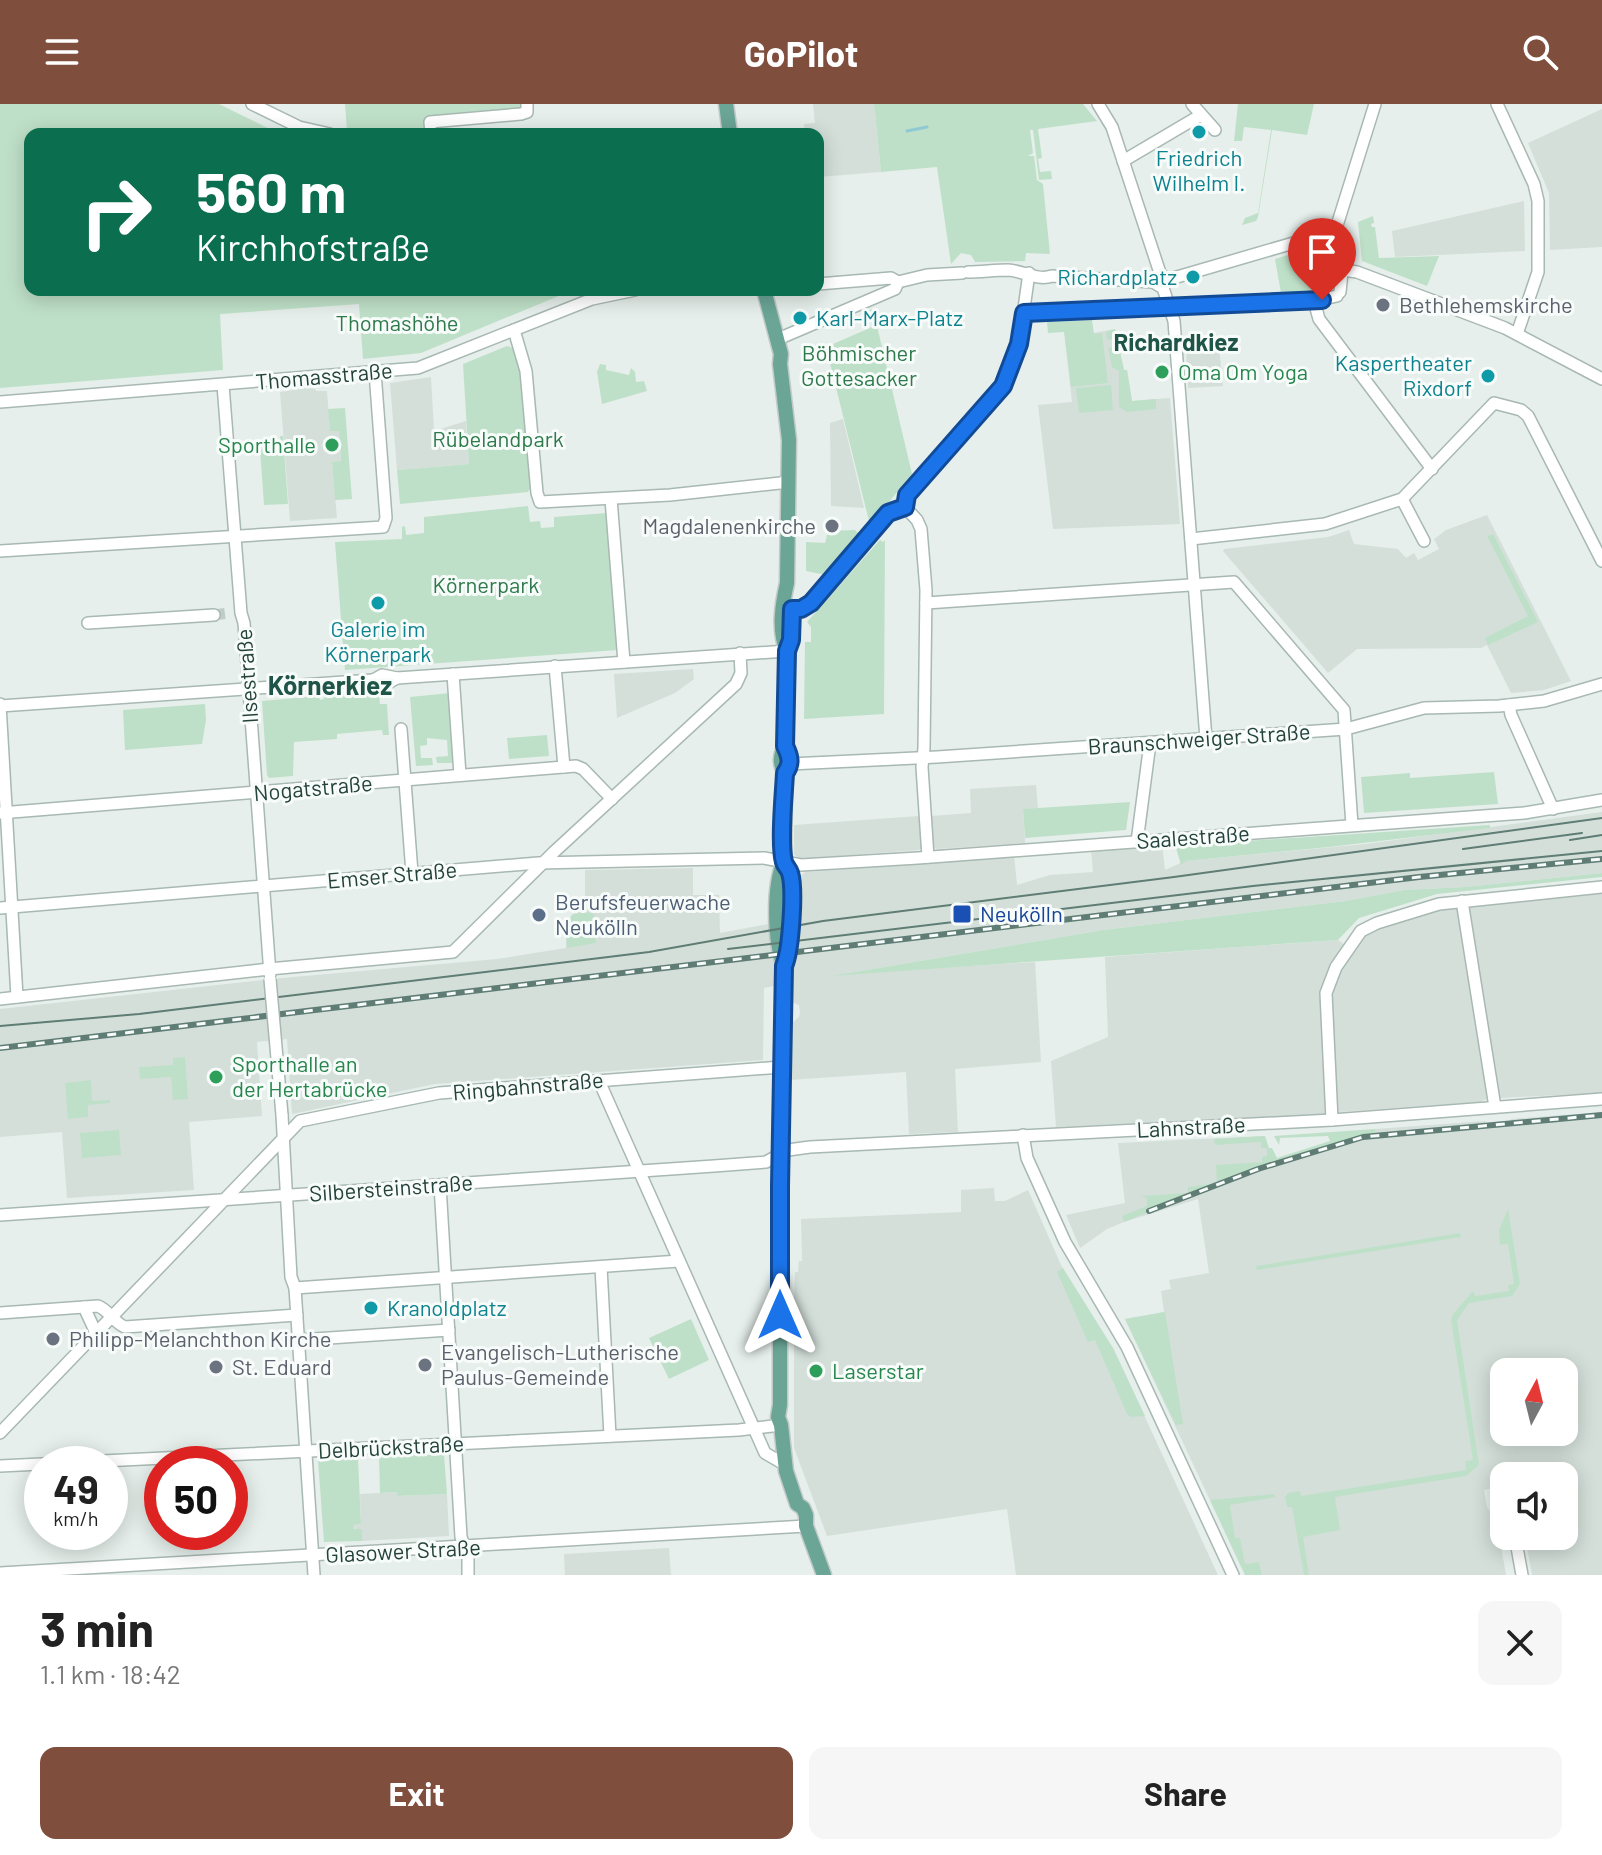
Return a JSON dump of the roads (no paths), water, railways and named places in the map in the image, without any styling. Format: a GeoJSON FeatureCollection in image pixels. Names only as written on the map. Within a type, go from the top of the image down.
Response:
{"type":"FeatureCollection","features":[{"type":"Feature","properties":{"kind":"main road"},"geometry":{"type":"LineString","coordinates":[[726,104],[729,128]]}},
{"type":"Feature","properties":{"kind":"main road"},"geometry":{"type":"LineString","coordinates":[[766,296],[776,336],[771,342],[773,354],[780,364],[789,433],[787,583],[782,640],[787,651]]}},
{"type":"Feature","properties":{"kind":"main road"},"geometry":{"type":"LineString","coordinates":[[787,583],[792,609],[791,640],[787,651],[785,746],[790,755],[784,862],[778,874],[777,943],[784,966],[780,1405],[785,1413],[781,1425],[784,1464],[797,1504],[803,1508],[806,1526],[824,1575]]}},
{"type":"Feature","properties":{"kind":"street"},"geometry":{"type":"LineString","coordinates":[[252,104],[303,128]]}},
{"type":"Feature","properties":{"kind":"street"},"geometry":{"type":"LineString","coordinates":[[430,128],[430,122],[521,114],[527,112],[527,104]]}},
{"type":"Feature","properties":{"kind":"street"},"geometry":{"type":"LineString","coordinates":[[1098,104],[1110,120],[1159,273],[1166,283],[1174,321],[1206,739]]}},
{"type":"Feature","properties":{"kind":"street"},"geometry":{"type":"LineString","coordinates":[[1192,104],[1215,130]]}},
{"type":"Feature","properties":{"kind":"street"},"geometry":{"type":"LineString","coordinates":[[1334,235],[1375,104]]}},
{"type":"Feature","properties":{"kind":"street"},"geometry":{"type":"LineString","coordinates":[[1512,104],[1499,108],[1534,184],[1538,201],[1538,272],[1517,334]]}},
{"type":"Feature","properties":{"kind":"street"},"geometry":{"type":"LineString","coordinates":[[1123,161],[1201,115]]}},
{"type":"Feature","properties":{"kind":"street"},"geometry":{"type":"LineString","coordinates":[[824,284],[891,278],[898,282],[927,275],[1007,270],[1044,279],[1052,276],[1166,283],[1322,234],[1334,235],[1343,247],[1343,270],[1338,294],[1314,301],[1171,306],[1024,318]]}},
{"type":"Feature","properties":{"kind":"street"},"geometry":{"type":"LineString","coordinates":[[1343,270],[1381,281],[1517,334],[1602,379]]}},
{"type":"Feature","properties":{"kind":"street"},"geometry":{"type":"LineString","coordinates":[[928,857],[923,758],[926,603],[920,525],[905,507],[907,495],[1003,386],[1013,363],[1024,318],[1029,273]]}},
{"type":"Feature","properties":{"kind":"street"},"geometry":{"type":"LineString","coordinates":[[776,336],[895,289],[898,282]]}},
{"type":"Feature","properties":{"kind":"street","name":"Thomasstraße"},"geometry":{"type":"LineString","coordinates":[[0,402],[427,366],[592,299],[606,296]]}},
{"type":"Feature","properties":{"kind":"street"},"geometry":{"type":"LineString","coordinates":[[1314,301],[1319,319],[1432,469]]}},
{"type":"Feature","properties":{"kind":"street"},"geometry":{"type":"LineString","coordinates":[[514,330],[526,371],[538,498],[544,503],[789,482]]}},
{"type":"Feature","properties":{"kind":"street"},"geometry":{"type":"LineString","coordinates":[[0,551],[379,527],[386,522],[375,372]]}},
{"type":"Feature","properties":{"kind":"street","name":"Ilsestraße"},"geometry":{"type":"LineString","coordinates":[[223,385],[236,536],[235,613],[244,623],[314,1575]]}},
{"type":"Feature","properties":{"kind":"street"},"geometry":{"type":"LineString","coordinates":[[1191,539],[1325,524],[1402,499],[1494,403],[1521,410],[1528,416],[1602,561]]}},
{"type":"Feature","properties":{"kind":"street"},"geometry":{"type":"LineString","coordinates":[[611,499],[624,662]]}},
{"type":"Feature","properties":{"kind":"street"},"geometry":{"type":"LineString","coordinates":[[1402,499],[1424,541]]}},
{"type":"Feature","properties":{"kind":"street"},"geometry":{"type":"LineString","coordinates":[[792,609],[801,609],[811,603],[888,513],[905,507]]}},
{"type":"Feature","properties":{"kind":"street"},"geometry":{"type":"LineString","coordinates":[[926,603],[1229,582],[1237,585],[1342,706],[1352,825]]}},
{"type":"Feature","properties":{"kind":"street"},"geometry":{"type":"LineString","coordinates":[[88,623],[214,615]]}},
{"type":"Feature","properties":{"kind":"street"},"geometry":{"type":"LineString","coordinates":[[17,997],[6,908],[0,706],[373,680],[387,674],[397,678],[787,651]]}},
{"type":"Feature","properties":{"kind":"street"},"geometry":{"type":"LineString","coordinates":[[0,999],[270,974],[453,952],[739,680],[740,653]]}},
{"type":"Feature","properties":{"kind":"street"},"geometry":{"type":"LineString","coordinates":[[555,666],[564,767],[583,769],[612,799]]}},
{"type":"Feature","properties":{"kind":"street"},"geometry":{"type":"LineString","coordinates":[[453,674],[460,775]]}},
{"type":"Feature","properties":{"kind":"street","name":"Braunschweiger Straße"},"geometry":{"type":"LineString","coordinates":[[787,769],[1346,729],[1424,708],[1552,700],[1602,684]]}},
{"type":"Feature","properties":{"kind":"street"},"geometry":{"type":"LineString","coordinates":[[1509,705],[1553,809]]}},
{"type":"Feature","properties":{"kind":"street"},"geometry":{"type":"LineString","coordinates":[[401,729],[412,873]]}},
{"type":"Feature","properties":{"kind":"street"},"geometry":{"type":"LineString","coordinates":[[1137,842],[1150,743]]}},
{"type":"Feature","properties":{"kind":"street","name":"Nogatstraße"},"geometry":{"type":"LineString","coordinates":[[3,813],[564,767]]}},
{"type":"Feature","properties":{"kind":"street","name":"Saalestraße"},"geometry":{"type":"LineString","coordinates":[[784,862],[801,865],[1137,842],[1553,809],[1602,800]]}},
{"type":"Feature","properties":{"kind":"street","name":"Emser Straße"},"geometry":{"type":"LineString","coordinates":[[6,908],[544,863],[764,858],[784,862]]}},
{"type":"Feature","properties":{"kind":"street"},"geometry":{"type":"LineString","coordinates":[[1332,1120],[1326,997],[1336,967],[1356,936],[1367,927],[1439,904],[1602,887]]}},
{"type":"Feature","properties":{"kind":"street"},"geometry":{"type":"LineString","coordinates":[[1462,901],[1495,1107]]}},
{"type":"Feature","properties":{"kind":"street","name":"Ringbahnstraße"},"geometry":{"type":"LineString","coordinates":[[283,1136],[306,1119],[439,1093],[781,1067]]}},
{"type":"Feature","properties":{"kind":"street"},"geometry":{"type":"LineString","coordinates":[[607,1101],[620,1079]]}},
{"type":"Feature","properties":{"kind":"street"},"geometry":{"type":"LineString","coordinates":[[599,1081],[765,1453],[784,1464]]}},
{"type":"Feature","properties":{"kind":"street","name":"Lahnstraße"},"geometry":{"type":"LineString","coordinates":[[780,1154],[795,1149],[1332,1120],[1602,1099]]}},
{"type":"Feature","properties":{"kind":"street"},"geometry":{"type":"LineString","coordinates":[[1023,1135],[1027,1158],[1065,1242],[1127,1347],[1233,1575]]}},
{"type":"Feature","properties":{"kind":"street"},"geometry":{"type":"LineString","coordinates":[[0,1433],[277,1146],[283,1136]]}},
{"type":"Feature","properties":{"kind":"street","name":"Silbersteinstraße"},"geometry":{"type":"LineString","coordinates":[[0,1215],[639,1172],[766,1162],[780,1154]]}},
{"type":"Feature","properties":{"kind":"street"},"geometry":{"type":"LineString","coordinates":[[440,1185],[461,1537],[468,1575]]}},
{"type":"Feature","properties":{"kind":"street"},"geometry":{"type":"LineString","coordinates":[[295,1288],[679,1261]]}},
{"type":"Feature","properties":{"kind":"street"},"geometry":{"type":"LineString","coordinates":[[601,1267],[610,1436]]}},
{"type":"Feature","properties":{"kind":"street"},"geometry":{"type":"LineString","coordinates":[[127,1302],[138,1326]]}},
{"type":"Feature","properties":{"kind":"street"},"geometry":{"type":"LineString","coordinates":[[0,1313],[98,1306],[122,1326],[297,1315]]}},
{"type":"Feature","properties":{"kind":"street"},"geometry":{"type":"LineString","coordinates":[[84,1307],[96,1333]]}},
{"type":"Feature","properties":{"kind":"street"},"geometry":{"type":"LineString","coordinates":[[299,1340],[449,1330]]}},
{"type":"Feature","properties":{"kind":"street","name":"Delbrückstraße"},"geometry":{"type":"LineString","coordinates":[[0,1466],[781,1425]]}},
{"type":"Feature","properties":{"kind":"street","name":"Glasower Straße"},"geometry":{"type":"LineString","coordinates":[[0,1573],[806,1526]]}},
{"type":"Feature","properties":{"kind":"street"},"geometry":{"type":"LineString","coordinates":[[1518,1550],[1522,1575]]}},
{"type":"Feature","properties":{"kind":"waterway"},"geometry":{"type":"LineString","coordinates":[[907,131],[927,127]]}},
{"type":"Feature","properties":{"kind":"tunnel"},"geometry":{"type":"LineString","coordinates":[[214,615],[229,613]]}},
{"type":"Feature","properties":{"kind":"tram line"},"geometry":{"type":"LineString","coordinates":[[0,1026],[139,1014],[649,952],[823,921],[1602,818]]}},
{"type":"Feature","properties":{"kind":"tram line"},"geometry":{"type":"LineString","coordinates":[[1463,849],[1582,833]]}},
{"type":"Feature","properties":{"kind":"tram line"},"geometry":{"type":"LineString","coordinates":[[1570,840],[1602,835]]}},
{"type":"Feature","properties":{"kind":"tram line"},"geometry":{"type":"LineString","coordinates":[[728,949],[1253,886],[1602,851]]}},
{"type":"Feature","properties":{"kind":"railway"},"geometry":{"type":"LineString","coordinates":[[0,1048],[1419,877],[1602,859]]}},
{"type":"Feature","properties":{"kind":"railway"},"geometry":{"type":"LineString","coordinates":[[1149,1211],[1258,1169],[1363,1137],[1602,1115]]}},
{"type":"Feature","properties":{"kind":"place","name":"Friedrich Wilhelm I."},"geometry":{"type":"Point","coordinates":[1199,132]}},
{"type":"Feature","properties":{"kind":"place","name":"Richardplatz"},"geometry":{"type":"Point","coordinates":[1193,277]}},
{"type":"Feature","properties":{"kind":"place","name":"Bethlehemskirche"},"geometry":{"type":"Point","coordinates":[1383,305]}},
{"type":"Feature","properties":{"kind":"place","name":"Karl-Marx-Platz"},"geometry":{"type":"Point","coordinates":[800,318]}},
{"type":"Feature","properties":{"kind":"place","name":"Oma Om Yoga"},"geometry":{"type":"Point","coordinates":[1162,372]}},
{"type":"Feature","properties":{"kind":"place","name":"Kaspertheater Rixdorf"},"geometry":{"type":"Point","coordinates":[1488,376]}},
{"type":"Feature","properties":{"kind":"place","name":"Sporthalle"},"geometry":{"type":"Point","coordinates":[332,445]}},
{"type":"Feature","properties":{"kind":"place","name":"Magdalenenkirche"},"geometry":{"type":"Point","coordinates":[832,526]}},
{"type":"Feature","properties":{"kind":"place","name":"Galerie im Körnerpark"},"geometry":{"type":"Point","coordinates":[378,603]}},
{"type":"Feature","properties":{"kind":"place","name":"Neukölln"},"geometry":{"type":"Point","coordinates":[962,914]}},
{"type":"Feature","properties":{"kind":"place","name":"Berufsfeuerwache Neukölln"},"geometry":{"type":"Point","coordinates":[539,915]}},
{"type":"Feature","properties":{"kind":"place","name":"Sporthalle an der Hertabrücke"},"geometry":{"type":"Point","coordinates":[216,1077]}},
{"type":"Feature","properties":{"kind":"place","name":"Kranoldplatz"},"geometry":{"type":"Point","coordinates":[371,1308]}},
{"type":"Feature","properties":{"kind":"place","name":"Philipp-Melanchthon Kirche"},"geometry":{"type":"Point","coordinates":[53,1339]}},
{"type":"Feature","properties":{"kind":"place","name":"Evangelisch-Lutherische Paulus-Gemeinde"},"geometry":{"type":"Point","coordinates":[425,1365]}},
{"type":"Feature","properties":{"kind":"place","name":"St. Eduard"},"geometry":{"type":"Point","coordinates":[216,1367]}},
{"type":"Feature","properties":{"kind":"place","name":"Laserstar"},"geometry":{"type":"Point","coordinates":[816,1371]}},
{"type":"Feature","properties":{"kind":"district","name":"Richardkiez"},"geometry":{"type":"Point","coordinates":[1176,343]}},
{"type":"Feature","properties":{"kind":"district","name":"Körnerkiez"},"geometry":{"type":"Point","coordinates":[330,686]}},
{"type":"Feature","properties":{"kind":"park label","name":"Thomashöhe"},"geometry":{"type":"Point","coordinates":[397,323]}},
{"type":"Feature","properties":{"kind":"park label","name":"Böhmischer Gottesacker"},"geometry":{"type":"Point","coordinates":[859,366]}},
{"type":"Feature","properties":{"kind":"park label","name":"Rübelandpark"},"geometry":{"type":"Point","coordinates":[498,439]}},
{"type":"Feature","properties":{"kind":"park label","name":"Körnerpark"},"geometry":{"type":"Point","coordinates":[486,585]}}]}
